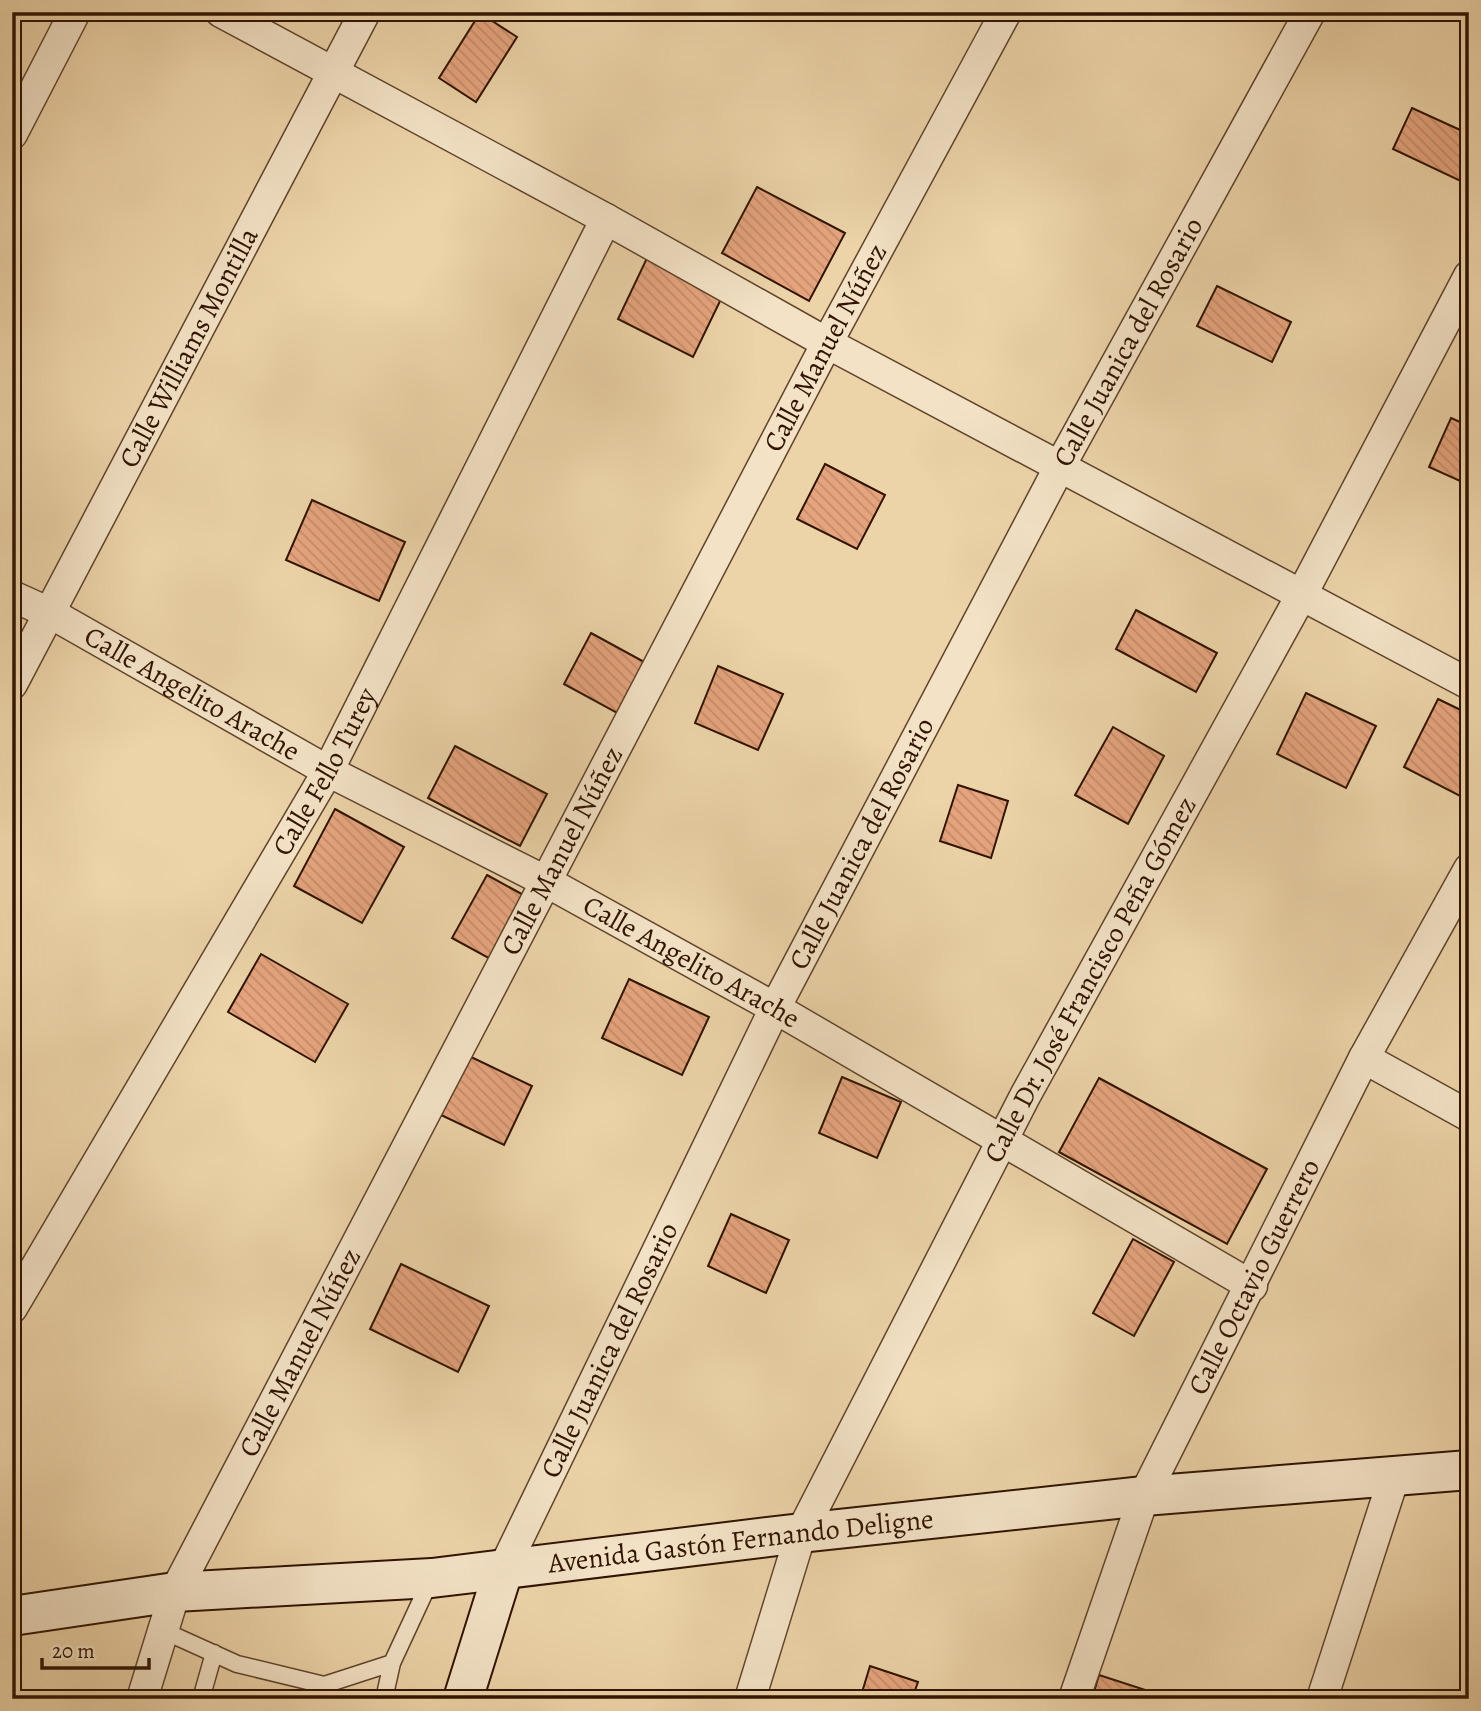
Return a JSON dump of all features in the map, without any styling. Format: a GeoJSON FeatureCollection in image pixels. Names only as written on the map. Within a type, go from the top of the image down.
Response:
{"type":"FeatureCollection","features":[{"type":"Feature","properties":{"kind":"street"},"geometry":{"type":"LineString","coordinates":[[12,134],[75,12]]}},
{"type":"Feature","properties":{"kind":"street"},"geometry":{"type":"LineString","coordinates":[[221,12],[606,219],[827,343],[1469,684]]}},
{"type":"Feature","properties":{"kind":"street","name":"Calle Williams Montilla"},"geometry":{"type":"LineString","coordinates":[[12,684],[52,614],[365,12]]}},
{"type":"Feature","properties":{"kind":"street","name":"Calle Manuel Núñez"},"geometry":{"type":"LineString","coordinates":[[142,1699],[175,1592],[827,343],[1006,12]]}},
{"type":"Feature","properties":{"kind":"street","name":"Calle Juanica del Rosario"},"geometry":{"type":"LineString","coordinates":[[463,1699],[504,1568],[775,1008],[1060,466],[1310,12]]}},
{"type":"Feature","properties":{"kind":"street","name":"Calle Fello Turey"},"geometry":{"type":"LineString","coordinates":[[12,1308],[328,771],[606,219]]}},
{"type":"Feature","properties":{"kind":"street","name":"Calle Dr. José Francisco Peña Gómez"},"geometry":{"type":"LineString","coordinates":[[750,1699],[801,1533],[1001,1140],[1302,594],[1469,276]]}},
{"type":"Feature","properties":{"kind":"street","name":"Calle Angelito Arache"},"geometry":{"type":"LineString","coordinates":[[12,596],[52,614],[328,771],[547,882],[775,1008],[1251,1286]]}},
{"type":"Feature","properties":{"kind":"street","name":"Calle Octavio Guerrero"},"geometry":{"type":"LineString","coordinates":[[1074,1699],[1144,1496],[1364,1058],[1469,869]]}},
{"type":"Feature","properties":{"kind":"street"},"geometry":{"type":"LineString","coordinates":[[1364,1058],[1469,1116]]}},
{"type":"Feature","properties":{"kind":"street","name":"Avenida Gastón Fernando Deligne"},"geometry":{"type":"LineString","coordinates":[[12,1616],[175,1592],[432,1578],[801,1533],[1144,1496],[1469,1470]]}},
{"type":"Feature","properties":{"kind":"street"},"geometry":{"type":"LineString","coordinates":[[1322,1699],[1394,1477]]}},
{"type":"Feature","properties":{"kind":"lane"},"geometry":{"type":"LineString","coordinates":[[384,1699],[392,1663],[432,1578]]}},
{"type":"Feature","properties":{"kind":"lane"},"geometry":{"type":"LineString","coordinates":[[163,1630],[237,1664],[324,1685],[392,1663]]}},
{"type":"Feature","properties":{"kind":"lane"},"geometry":{"type":"LineString","coordinates":[[201,1699],[214,1653]]}},
{"type":"Feature","properties":{"kind":"building"},"geometry":{"type":"Polygon","coordinates":[[[480,13],[517,37],[476,102],[439,78],[480,13]]]}},
{"type":"Feature","properties":{"kind":"building"},"geometry":{"type":"Polygon","coordinates":[[[1412,108],[1469,134],[1469,185],[1393,149],[1412,108]]]}},
{"type":"Feature","properties":{"kind":"building"},"geometry":{"type":"Polygon","coordinates":[[[757,187],[845,233],[809,301],[722,253],[757,187]]]}},
{"type":"Feature","properties":{"kind":"building"},"geometry":{"type":"Polygon","coordinates":[[[647,258],[723,295],[693,357],[618,319],[647,258]]]}},
{"type":"Feature","properties":{"kind":"building"},"geometry":{"type":"Polygon","coordinates":[[[1217,286],[1291,322],[1272,362],[1197,326],[1217,286]]]}},
{"type":"Feature","properties":{"kind":"building"},"geometry":{"type":"Polygon","coordinates":[[[1451,418],[1469,426],[1469,485],[1429,467],[1451,418]]]}},
{"type":"Feature","properties":{"kind":"building"},"geometry":{"type":"Polygon","coordinates":[[[825,464],[885,495],[857,549],[797,519],[825,464]]]}},
{"type":"Feature","properties":{"kind":"building"},"geometry":{"type":"Polygon","coordinates":[[[312,500],[405,542],[379,601],[286,560],[312,500]]]}},
{"type":"Feature","properties":{"kind":"building"},"geometry":{"type":"Polygon","coordinates":[[[1136,610],[1217,653],[1196,692],[1116,649],[1136,610]]]}},
{"type":"Feature","properties":{"kind":"building"},"geometry":{"type":"Polygon","coordinates":[[[591,633],[646,663],[619,714],[564,684],[591,633]]]}},
{"type":"Feature","properties":{"kind":"building"},"geometry":{"type":"Polygon","coordinates":[[[718,666],[783,694],[758,750],[695,723],[718,666]]]}},
{"type":"Feature","properties":{"kind":"building"},"geometry":{"type":"Polygon","coordinates":[[[1306,693],[1376,726],[1346,788],[1277,754],[1306,693]]]}},
{"type":"Feature","properties":{"kind":"building"},"geometry":{"type":"Polygon","coordinates":[[[1438,699],[1469,714],[1469,778],[1460,796],[1404,767],[1438,699]]]}},
{"type":"Feature","properties":{"kind":"building"},"geometry":{"type":"Polygon","coordinates":[[[1113,727],[1164,756],[1128,824],[1075,795],[1113,727]]]}},
{"type":"Feature","properties":{"kind":"building"},"geometry":{"type":"Polygon","coordinates":[[[455,746],[547,794],[520,846],[428,798],[455,746]]]}},
{"type":"Feature","properties":{"kind":"building"},"geometry":{"type":"Polygon","coordinates":[[[958,785],[1008,801],[991,858],[940,841],[958,785]]]}},
{"type":"Feature","properties":{"kind":"building"},"geometry":{"type":"Polygon","coordinates":[[[335,809],[404,847],[362,923],[294,886],[335,809]]]}},
{"type":"Feature","properties":{"kind":"building"},"geometry":{"type":"Polygon","coordinates":[[[487,875],[529,898],[494,961],[452,938],[487,875]]]}},
{"type":"Feature","properties":{"kind":"building"},"geometry":{"type":"Polygon","coordinates":[[[261,954],[348,1004],[315,1062],[228,1012],[261,954]]]}},
{"type":"Feature","properties":{"kind":"building"},"geometry":{"type":"Polygon","coordinates":[[[629,979],[709,1017],[682,1075],[602,1038],[629,979]]]}},
{"type":"Feature","properties":{"kind":"building"},"geometry":{"type":"Polygon","coordinates":[[[469,1056],[532,1086],[504,1145],[441,1115],[469,1056]]]}},
{"type":"Feature","properties":{"kind":"building"},"geometry":{"type":"Polygon","coordinates":[[[842,1077],[901,1102],[877,1158],[819,1133],[842,1077]]]}},
{"type":"Feature","properties":{"kind":"building"},"geometry":{"type":"Polygon","coordinates":[[[1099,1078],[1267,1169],[1227,1244],[1059,1152],[1099,1078]]]}},
{"type":"Feature","properties":{"kind":"building"},"geometry":{"type":"Polygon","coordinates":[[[731,1214],[789,1240],[766,1293],[708,1266],[731,1214]]]}},
{"type":"Feature","properties":{"kind":"building"},"geometry":{"type":"Polygon","coordinates":[[[1133,1239],[1174,1262],[1134,1336],[1093,1313],[1133,1239]]]}},
{"type":"Feature","properties":{"kind":"building"},"geometry":{"type":"Polygon","coordinates":[[[401,1264],[489,1306],[458,1372],[370,1329],[401,1264]]]}},
{"type":"Feature","properties":{"kind":"building"},"geometry":{"type":"Polygon","coordinates":[[[870,1666],[918,1682],[912,1699],[860,1699],[870,1666]]]}},
{"type":"Feature","properties":{"kind":"building"},"geometry":{"type":"Polygon","coordinates":[[[1099,1675],[1170,1698],[1170,1699],[1092,1699],[1099,1675]]]}}]}
